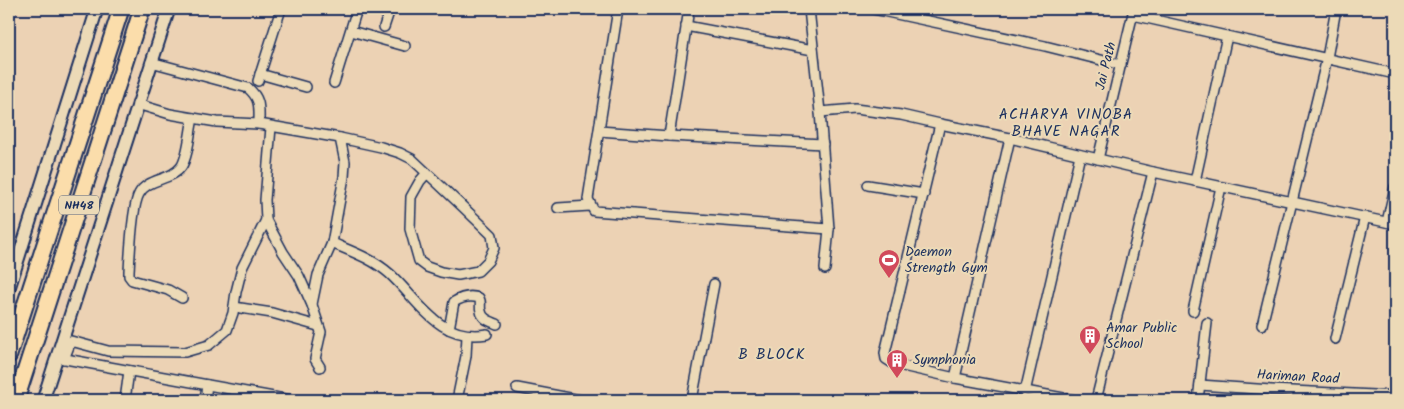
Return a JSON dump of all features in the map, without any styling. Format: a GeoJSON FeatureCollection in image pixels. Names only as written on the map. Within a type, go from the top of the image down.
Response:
{"type":"FeatureCollection","features":[{"type":"Feature","properties":{"kind":"highway","name":"NH48"},"geometry":{"type":"LineString","coordinates":[[9,355],[121,9]]}},
{"type":"Feature","properties":{"kind":"highway","name":"NH48"},"geometry":{"type":"LineString","coordinates":[[16,400],[142,9]]}},
{"type":"Feature","properties":{"kind":"street"},"geometry":{"type":"LineString","coordinates":[[9,14],[11,9]]}},
{"type":"Feature","properties":{"kind":"street"},"geometry":{"type":"LineString","coordinates":[[9,288],[98,9]]}},
{"type":"Feature","properties":{"kind":"street"},"geometry":{"type":"LineString","coordinates":[[44,400],[61,358],[137,104],[169,9]]}},
{"type":"Feature","properties":{"kind":"street"},"geometry":{"type":"LineString","coordinates":[[281,9],[259,78],[306,87]]}},
{"type":"Feature","properties":{"kind":"street"},"geometry":{"type":"LineString","coordinates":[[334,84],[357,9]]}},
{"type":"Feature","properties":{"kind":"street"},"geometry":{"type":"LineString","coordinates":[[384,27],[390,9]]}},
{"type":"Feature","properties":{"kind":"street"},"geometry":{"type":"LineString","coordinates":[[618,9],[588,199],[594,211],[829,229]]}},
{"type":"Feature","properties":{"kind":"street"},"geometry":{"type":"LineString","coordinates":[[669,136],[688,9]]}},
{"type":"Feature","properties":{"kind":"street"},"geometry":{"type":"LineString","coordinates":[[809,9],[823,144],[829,229],[825,269]]}},
{"type":"Feature","properties":{"kind":"street"},"geometry":{"type":"LineString","coordinates":[[873,9],[1045,46],[1121,65]]}},
{"type":"Feature","properties":{"kind":"street"},"geometry":{"type":"LineString","coordinates":[[1262,325],[1327,58],[1336,9]]}},
{"type":"Feature","properties":{"kind":"street"},"geometry":{"type":"LineString","coordinates":[[1134,12],[1227,36],[1395,74]]}},
{"type":"Feature","properties":{"kind":"street","name":"Jai Path"},"geometry":{"type":"LineString","coordinates":[[1098,159],[1134,12]]}},
{"type":"Feature","properties":{"kind":"street"},"geometry":{"type":"LineString","coordinates":[[686,26],[813,50]]}},
{"type":"Feature","properties":{"kind":"street"},"geometry":{"type":"LineString","coordinates":[[351,31],[405,46]]}},
{"type":"Feature","properties":{"kind":"street"},"geometry":{"type":"LineString","coordinates":[[1195,181],[1227,36]]}},
{"type":"Feature","properties":{"kind":"street"},"geometry":{"type":"LineString","coordinates":[[151,62],[248,88],[256,95],[259,106],[259,124]]}},
{"type":"Feature","properties":{"kind":"street"},"geometry":{"type":"LineString","coordinates":[[137,104],[170,114],[217,122],[259,124],[340,138],[400,153],[412,159],[492,235],[494,248],[488,260],[478,271],[458,274],[441,272],[428,267],[420,261],[410,229],[411,197],[420,181],[427,174]]}},
{"type":"Feature","properties":{"kind":"street"},"geometry":{"type":"LineString","coordinates":[[820,112],[855,109],[881,111],[1391,223],[1395,187]]}},
{"type":"Feature","properties":{"kind":"street"},"geometry":{"type":"LineString","coordinates":[[182,298],[168,290],[132,280],[128,276],[135,204],[139,193],[146,186],[181,168],[193,118]]}},
{"type":"Feature","properties":{"kind":"street"},"geometry":{"type":"LineString","coordinates":[[940,124],[885,352],[886,359],[894,364],[955,378],[1074,400]]}},
{"type":"Feature","properties":{"kind":"street"},"geometry":{"type":"LineString","coordinates":[[271,127],[265,200],[266,220],[283,252],[299,276],[312,305],[321,332],[315,359],[320,367]]}},
{"type":"Feature","properties":{"kind":"street"},"geometry":{"type":"LineString","coordinates":[[599,131],[823,144]]}},
{"type":"Feature","properties":{"kind":"street"},"geometry":{"type":"LineString","coordinates":[[312,305],[318,275],[332,242],[344,177],[345,162],[340,138]]}},
{"type":"Feature","properties":{"kind":"street"},"geometry":{"type":"LineString","coordinates":[[955,378],[1010,138]]}},
{"type":"Feature","properties":{"kind":"street"},"geometry":{"type":"LineString","coordinates":[[1025,392],[1080,155]]}},
{"type":"Feature","properties":{"kind":"street"},"geometry":{"type":"LineString","coordinates":[[1096,400],[1152,172]]}},
{"type":"Feature","properties":{"kind":"street"},"geometry":{"type":"LineString","coordinates":[[868,185],[924,194]]}},
{"type":"Feature","properties":{"kind":"street"},"geometry":{"type":"LineString","coordinates":[[1192,311],[1221,187]]}},
{"type":"Feature","properties":{"kind":"street"},"geometry":{"type":"LineString","coordinates":[[558,208],[590,206]]}},
{"type":"Feature","properties":{"kind":"street"},"geometry":{"type":"LineString","coordinates":[[1335,339],[1365,217]]}},
{"type":"Feature","properties":{"kind":"street"},"geometry":{"type":"LineString","coordinates":[[61,358],[71,341],[108,351],[184,352],[209,345],[227,330],[242,268],[266,220]]}},
{"type":"Feature","properties":{"kind":"street"},"geometry":{"type":"LineString","coordinates":[[332,242],[372,260],[390,274],[426,314],[453,332],[474,336],[488,334]]}},
{"type":"Feature","properties":{"kind":"street"},"geometry":{"type":"LineString","coordinates":[[692,400],[714,284]]}},
{"type":"Feature","properties":{"kind":"street"},"geometry":{"type":"LineString","coordinates":[[449,329],[454,302],[461,297],[479,298],[481,312],[485,319],[497,324]]}},
{"type":"Feature","properties":{"kind":"street"},"geometry":{"type":"LineString","coordinates":[[234,307],[272,313],[318,326]]}},
{"type":"Feature","properties":{"kind":"street"},"geometry":{"type":"LineString","coordinates":[[1198,400],[1208,323]]}},
{"type":"Feature","properties":{"kind":"street"},"geometry":{"type":"LineString","coordinates":[[457,400],[466,356],[467,335]]}},
{"type":"Feature","properties":{"kind":"street"},"geometry":{"type":"LineString","coordinates":[[61,358],[289,400]]}},
{"type":"Feature","properties":{"kind":"street"},"geometry":{"type":"LineString","coordinates":[[124,400],[129,371]]}},
{"type":"Feature","properties":{"kind":"street","name":"Hariman Road"},"geometry":{"type":"LineString","coordinates":[[1200,385],[1337,397],[1395,396]]}},
{"type":"Feature","properties":{"kind":"street"},"geometry":{"type":"LineString","coordinates":[[205,400],[206,386]]}},
{"type":"Feature","properties":{"kind":"street"},"geometry":{"type":"LineString","coordinates":[[517,388],[580,400]]}},
{"type":"Feature","properties":{"kind":"street"},"geometry":{"type":"LineString","coordinates":[[1270,400],[1271,390]]}},
{"type":"Feature","properties":{"kind":"place","name":"Daemon Strength Gym"},"geometry":{"type":"Point","coordinates":[889,279]}},
{"type":"Feature","properties":{"kind":"place","name":"Amar Public School"},"geometry":{"type":"Point","coordinates":[1090,355]}},
{"type":"Feature","properties":{"kind":"place","name":"Symphonia"},"geometry":{"type":"Point","coordinates":[897,379]}},
{"type":"Feature","properties":{"kind":"district","name":"ACHARYA VINOBA BHAVE NAGAR"},"geometry":{"type":"Point","coordinates":[1066,124]}},
{"type":"Feature","properties":{"kind":"district","name":"B BLOCK"},"geometry":{"type":"Point","coordinates":[772,355]}}]}
